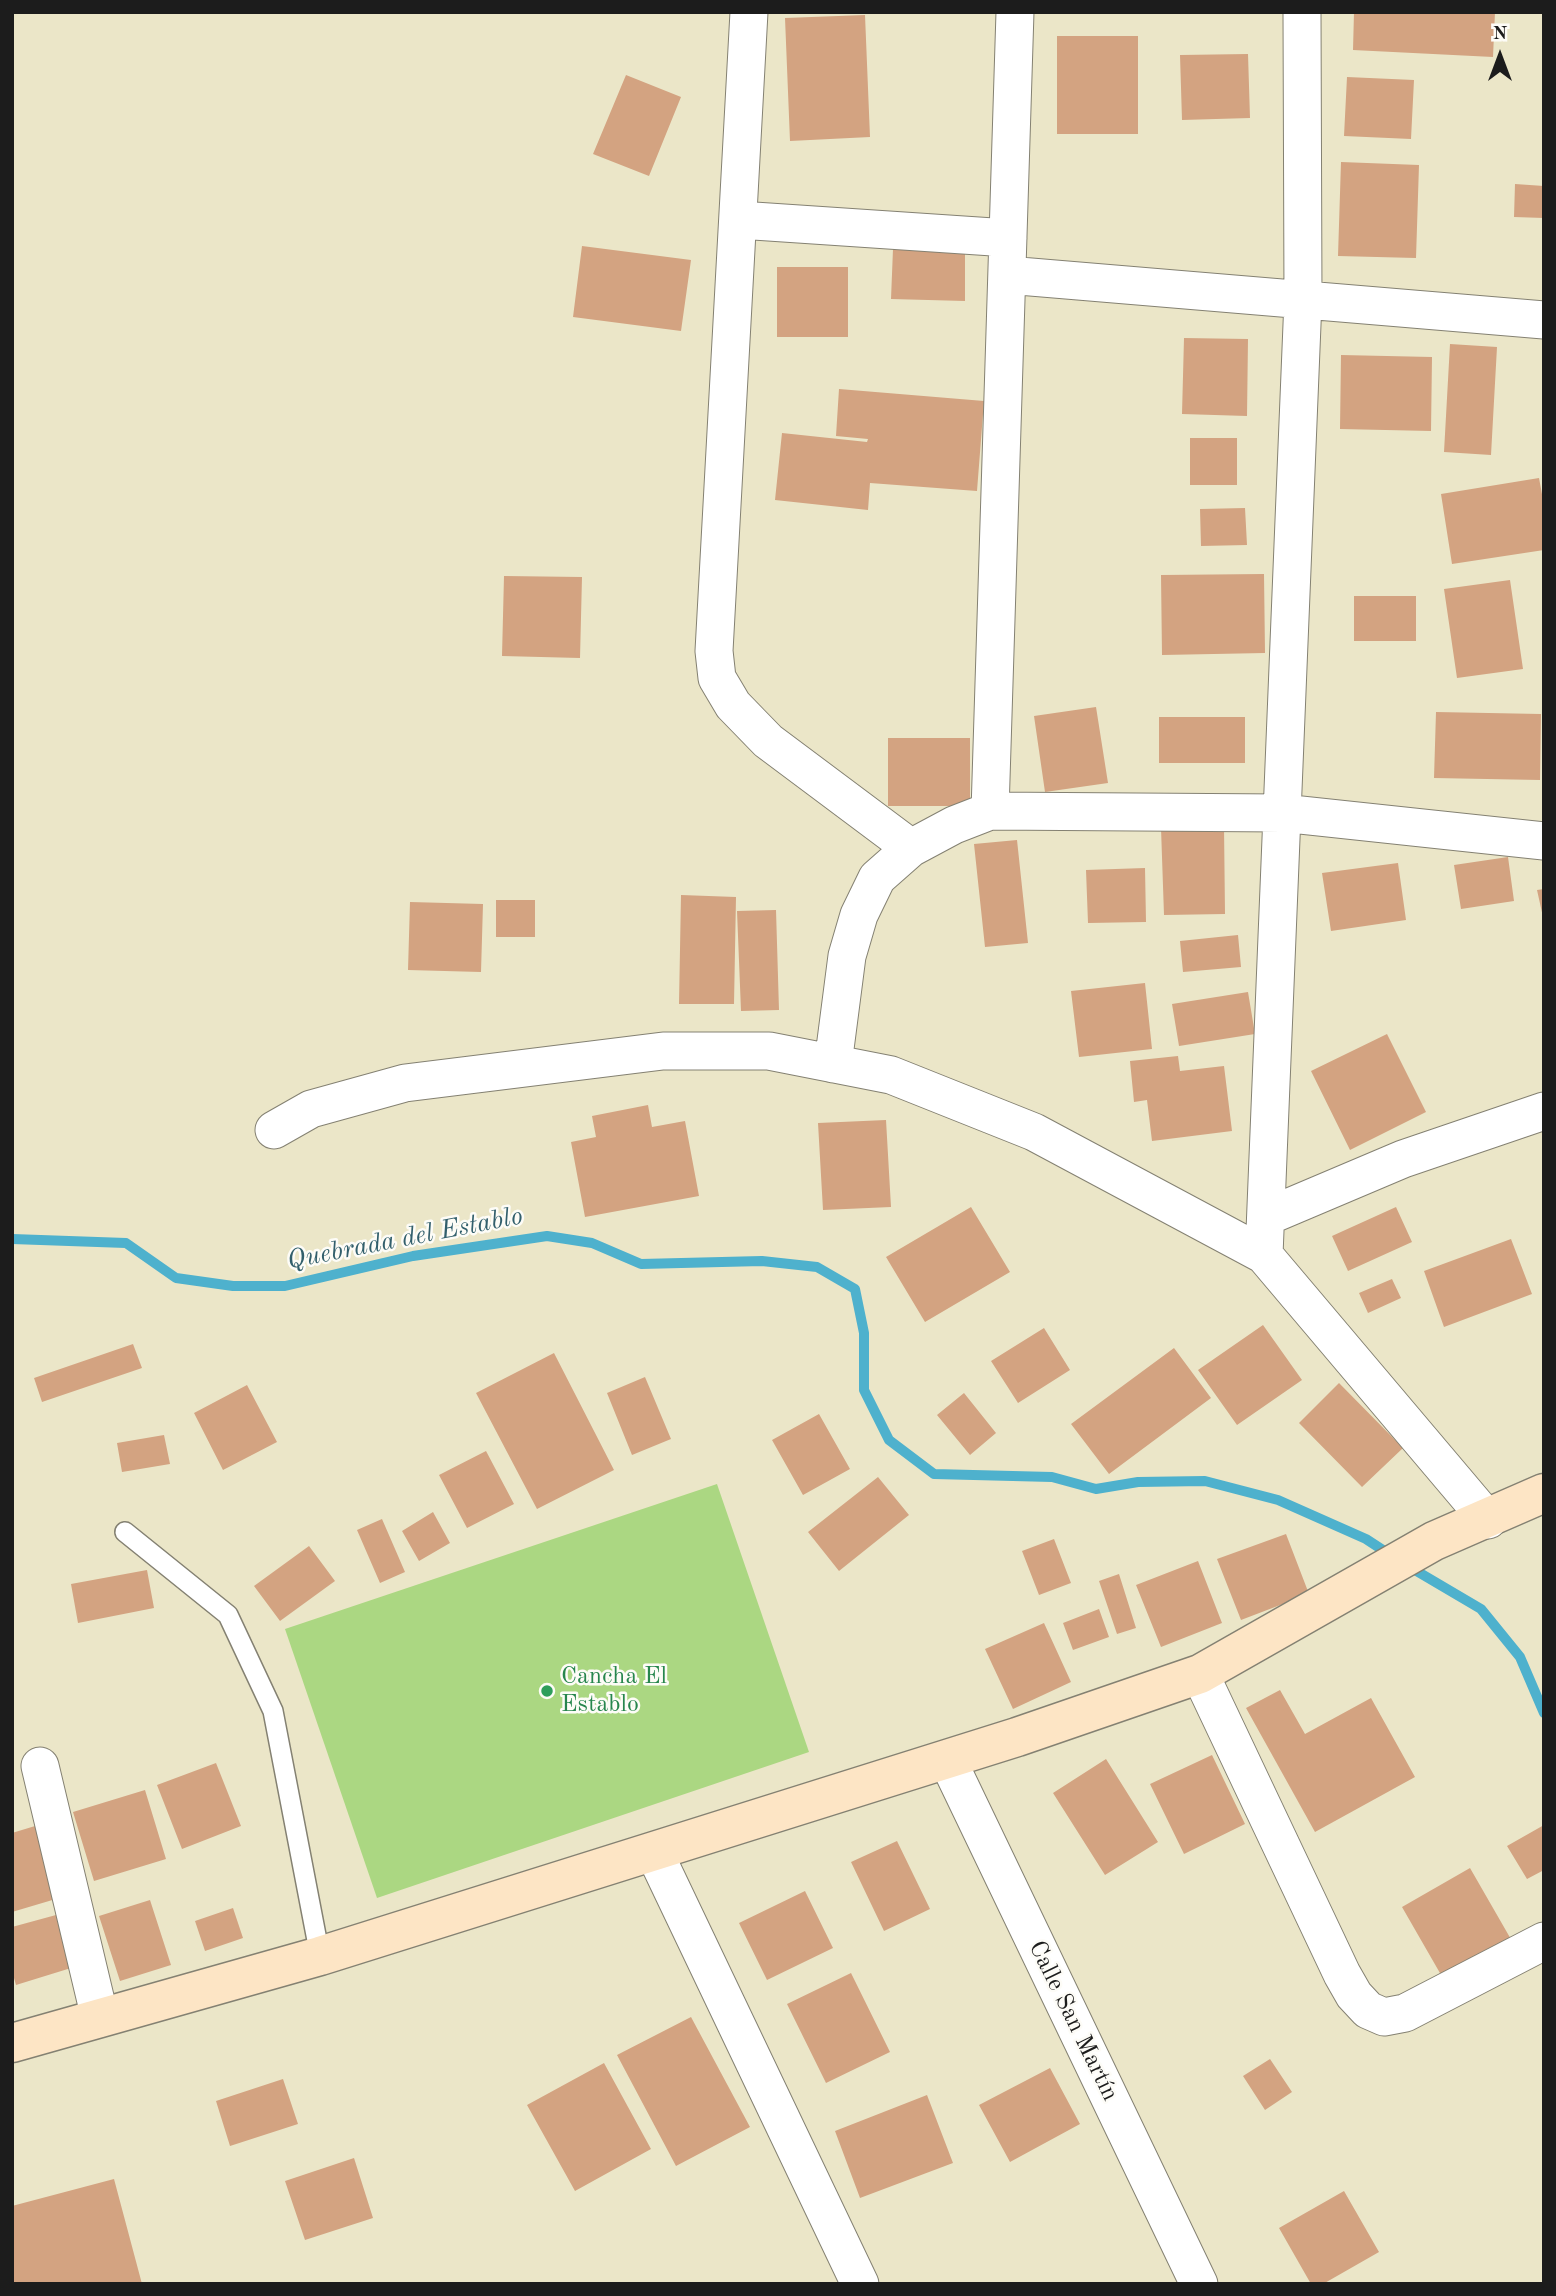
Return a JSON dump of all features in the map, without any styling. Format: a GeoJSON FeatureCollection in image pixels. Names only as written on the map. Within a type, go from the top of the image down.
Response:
{"type":"FeatureCollection","features":[{"type":"Feature","properties":{"kind":"street"},"geometry":{"type":"LineString","coordinates":[[749,12],[714,651],[718,678],[733,705],[768,741],[911,848]]}},
{"type":"Feature","properties":{"kind":"street"},"geometry":{"type":"LineString","coordinates":[[990,811],[1015,12]]}},
{"type":"Feature","properties":{"kind":"street"},"geometry":{"type":"LineString","coordinates":[[1264,1255],[1303,300],[1302,12]]}},
{"type":"Feature","properties":{"kind":"street"},"geometry":{"type":"LineString","coordinates":[[739,219],[1008,238]]}},
{"type":"Feature","properties":{"kind":"street"},"geometry":{"type":"LineString","coordinates":[[1007,275],[1544,320]]}},
{"type":"Feature","properties":{"kind":"street"},"geometry":{"type":"LineString","coordinates":[[833,1064],[846,956],[859,915],[877,878],[911,848],[954,825],[990,811],[1282,813],[1544,842]]}},
{"type":"Feature","properties":{"kind":"street"},"geometry":{"type":"LineString","coordinates":[[274,1130],[311,1109],[405,1083],[649,1053],[769,1051],[891,1075],[1034,1132],[1264,1255],[1488,1520]]}},
{"type":"Feature","properties":{"kind":"street"},"geometry":{"type":"LineString","coordinates":[[1266,1217],[1403,1159],[1544,1111]]}},
{"type":"Feature","properties":{"kind":"street"},"geometry":{"type":"LineString","coordinates":[[12,2043],[320,1956],[947,1759],[1200,1674],[1388,1570],[1434,1541],[1488,1520],[1544,1493]]}},
{"type":"Feature","properties":{"kind":"street"},"geometry":{"type":"LineString","coordinates":[[1200,1674],[1342,1974],[1354,1995],[1368,2010],[1384,2017],[1405,2013],[1544,1941]]}},
{"type":"Feature","properties":{"kind":"street","name":"Calle San Martín"},"geometry":{"type":"LineString","coordinates":[[947,1759],[1199,2284]]}},
{"type":"Feature","properties":{"kind":"street"},"geometry":{"type":"LineString","coordinates":[[40,1766],[100,2018]]}},
{"type":"Feature","properties":{"kind":"street"},"geometry":{"type":"LineString","coordinates":[[654,1852],[860,2284]]}},
{"type":"Feature","properties":{"kind":"lane"},"geometry":{"type":"LineString","coordinates":[[125,1532],[228,1615],[273,1711],[320,1956]]}},
{"type":"Feature","properties":{"kind":"green space","name":"Cancha El Establo"},"geometry":{"type":"Polygon","coordinates":[[[717,1484],[809,1752],[377,1898],[285,1629],[717,1484]]]}},
{"type":"Feature","properties":{"kind":"building"},"geometry":{"type":"Polygon","coordinates":[[[1354,12],[1495,12],[1493,57],[1353,50],[1354,12]]]}},
{"type":"Feature","properties":{"kind":"building"},"geometry":{"type":"Polygon","coordinates":[[[865,15],[870,137],[790,141],[785,18],[865,15]]]}},
{"type":"Feature","properties":{"kind":"building"},"geometry":{"type":"Polygon","coordinates":[[[1057,36],[1138,36],[1138,134],[1057,134],[1057,36]]]}},
{"type":"Feature","properties":{"kind":"building"},"geometry":{"type":"Polygon","coordinates":[[[1248,54],[1250,118],[1182,120],[1180,55],[1248,54]]]}},
{"type":"Feature","properties":{"kind":"building"},"geometry":{"type":"Polygon","coordinates":[[[626,75],[681,97],[649,176],[593,154],[626,75]]]}},
{"type":"Feature","properties":{"kind":"building"},"geometry":{"type":"Polygon","coordinates":[[[1347,77],[1414,80],[1411,139],[1344,136],[1347,77]]]}},
{"type":"Feature","properties":{"kind":"building"},"geometry":{"type":"Polygon","coordinates":[[[1341,162],[1419,165],[1416,258],[1338,256],[1341,162]]]}},
{"type":"Feature","properties":{"kind":"building"},"geometry":{"type":"Polygon","coordinates":[[[1515,184],[1544,186],[1544,218],[1514,217],[1515,184]]]}},
{"type":"Feature","properties":{"kind":"building"},"geometry":{"type":"Polygon","coordinates":[[[582,246],[691,260],[681,331],[573,317],[582,246]]]}},
{"type":"Feature","properties":{"kind":"building"},"geometry":{"type":"Polygon","coordinates":[[[893,249],[965,251],[965,301],[891,299],[893,249]]]}},
{"type":"Feature","properties":{"kind":"building"},"geometry":{"type":"Polygon","coordinates":[[[777,267],[848,267],[848,337],[777,337],[777,267]]]}},
{"type":"Feature","properties":{"kind":"building"},"geometry":{"type":"Polygon","coordinates":[[[1184,338],[1248,339],[1247,416],[1182,414],[1184,338]]]}},
{"type":"Feature","properties":{"kind":"building"},"geometry":{"type":"Polygon","coordinates":[[[1450,344],[1497,347],[1491,455],[1444,452],[1450,344]]]}},
{"type":"Feature","properties":{"kind":"building"},"geometry":{"type":"Polygon","coordinates":[[[1341,355],[1432,357],[1431,431],[1340,429],[1341,355]]]}},
{"type":"Feature","properties":{"kind":"building"},"geometry":{"type":"Polygon","coordinates":[[[839,389],[984,401],[977,491],[870,483],[868,510],[775,500],[782,433],[867,442],[868,439],[836,436],[839,389]]]}},
{"type":"Feature","properties":{"kind":"building"},"geometry":{"type":"Polygon","coordinates":[[[1190,438],[1237,438],[1237,485],[1190,485],[1190,438]]]}},
{"type":"Feature","properties":{"kind":"building"},"geometry":{"type":"Polygon","coordinates":[[[1539,478],[1544,505],[1544,550],[1452,564],[1441,494],[1539,478]]]}},
{"type":"Feature","properties":{"kind":"building"},"geometry":{"type":"Polygon","coordinates":[[[1245,508],[1247,545],[1201,546],[1200,509],[1245,508]]]}},
{"type":"Feature","properties":{"kind":"building"},"geometry":{"type":"Polygon","coordinates":[[[1264,574],[1265,653],[1162,655],[1161,575],[1264,574]]]}},
{"type":"Feature","properties":{"kind":"building"},"geometry":{"type":"Polygon","coordinates":[[[504,576],[582,577],[580,658],[502,656],[504,576]]]}},
{"type":"Feature","properties":{"kind":"building"},"geometry":{"type":"Polygon","coordinates":[[[1510,580],[1523,669],[1457,678],[1444,589],[1510,580]]]}},
{"type":"Feature","properties":{"kind":"building"},"geometry":{"type":"Polygon","coordinates":[[[1354,596],[1416,596],[1416,641],[1354,641],[1354,596]]]}},
{"type":"Feature","properties":{"kind":"building"},"geometry":{"type":"Polygon","coordinates":[[[1096,707],[1108,783],[1045,792],[1034,716],[1096,707]]]}},
{"type":"Feature","properties":{"kind":"building"},"geometry":{"type":"Polygon","coordinates":[[[1436,712],[1541,714],[1540,780],[1434,778],[1436,712]]]}},
{"type":"Feature","properties":{"kind":"building"},"geometry":{"type":"Polygon","coordinates":[[[1159,717],[1245,717],[1245,763],[1159,763],[1159,717]]]}},
{"type":"Feature","properties":{"kind":"building"},"geometry":{"type":"Polygon","coordinates":[[[888,738],[970,738],[970,806],[888,806],[888,738]]]}},
{"type":"Feature","properties":{"kind":"building"},"geometry":{"type":"Polygon","coordinates":[[[1224,826],[1225,914],[1164,915],[1161,828],[1224,826]]]}},
{"type":"Feature","properties":{"kind":"building"},"geometry":{"type":"Polygon","coordinates":[[[1017,840],[1028,943],[985,947],[974,844],[1017,840]]]}},
{"type":"Feature","properties":{"kind":"building"},"geometry":{"type":"Polygon","coordinates":[[[1508,857],[1514,901],[1461,909],[1454,865],[1508,857]]]}},
{"type":"Feature","properties":{"kind":"building"},"geometry":{"type":"Polygon","coordinates":[[[1398,863],[1406,920],[1331,931],[1322,873],[1398,863]]]}},
{"type":"Feature","properties":{"kind":"building"},"geometry":{"type":"Polygon","coordinates":[[[1145,868],[1146,922],[1088,923],[1086,870],[1145,868]]]}},
{"type":"Feature","properties":{"kind":"building"},"geometry":{"type":"Polygon","coordinates":[[[1544,889],[1544,917],[1543,917],[1537,890],[1544,889]]]}},
{"type":"Feature","properties":{"kind":"building"},"geometry":{"type":"Polygon","coordinates":[[[681,895],[736,897],[734,1004],[679,1004],[681,895]]]}},
{"type":"Feature","properties":{"kind":"building"},"geometry":{"type":"Polygon","coordinates":[[[496,900],[535,900],[535,937],[496,937],[496,900]]]}},
{"type":"Feature","properties":{"kind":"building"},"geometry":{"type":"Polygon","coordinates":[[[410,902],[483,904],[481,972],[408,970],[410,902]]]}},
{"type":"Feature","properties":{"kind":"building"},"geometry":{"type":"Polygon","coordinates":[[[776,910],[779,1010],[741,1011],[737,911],[776,910]]]}},
{"type":"Feature","properties":{"kind":"building"},"geometry":{"type":"Polygon","coordinates":[[[1238,935],[1241,967],[1183,972],[1180,941],[1238,935]]]}},
{"type":"Feature","properties":{"kind":"building"},"geometry":{"type":"Polygon","coordinates":[[[1145,983],[1152,1049],[1079,1057],[1071,991],[1145,983]]]}},
{"type":"Feature","properties":{"kind":"building"},"geometry":{"type":"Polygon","coordinates":[[[1248,992],[1255,1034],[1179,1046],[1172,1004],[1248,992]]]}},
{"type":"Feature","properties":{"kind":"building"},"geometry":{"type":"Polygon","coordinates":[[[1387,1034],[1426,1112],[1350,1150],[1311,1071],[1387,1034]]]}},
{"type":"Feature","properties":{"kind":"building"},"geometry":{"type":"Polygon","coordinates":[[[1178,1056],[1180,1071],[1224,1066],[1232,1131],[1152,1141],[1147,1100],[1134,1102],[1130,1061],[1178,1056]]]}},
{"type":"Feature","properties":{"kind":"building"},"geometry":{"type":"Polygon","coordinates":[[[648,1105],[652,1127],[685,1121],[699,1196],[585,1217],[571,1142],[596,1137],[592,1116],[648,1105]]]}},
{"type":"Feature","properties":{"kind":"building"},"geometry":{"type":"Polygon","coordinates":[[[886,1120],[891,1207],[823,1210],[818,1123],[886,1120]]]}},
{"type":"Feature","properties":{"kind":"building"},"geometry":{"type":"Polygon","coordinates":[[[971,1207],[1010,1272],[925,1322],[886,1257],[971,1207]]]}},
{"type":"Feature","properties":{"kind":"building"},"geometry":{"type":"Polygon","coordinates":[[[1396,1207],[1412,1242],[1348,1271],[1332,1236],[1396,1207]]]}},
{"type":"Feature","properties":{"kind":"building"},"geometry":{"type":"Polygon","coordinates":[[[1511,1239],[1532,1294],[1444,1327],[1424,1271],[1511,1239]]]}},
{"type":"Feature","properties":{"kind":"building"},"geometry":{"type":"Polygon","coordinates":[[[1392,1279],[1401,1298],[1368,1313],[1359,1293],[1392,1279]]]}},
{"type":"Feature","properties":{"kind":"building"},"geometry":{"type":"Polygon","coordinates":[[[1263,1325],[1302,1380],[1237,1425],[1198,1370],[1263,1325]]]}},
{"type":"Feature","properties":{"kind":"building"},"geometry":{"type":"Polygon","coordinates":[[[1044,1328],[1070,1370],[1018,1403],[991,1361],[1044,1328]]]}},
{"type":"Feature","properties":{"kind":"building"},"geometry":{"type":"Polygon","coordinates":[[[133,1344],[142,1368],[42,1402],[34,1378],[133,1344]]]}},
{"type":"Feature","properties":{"kind":"building"},"geometry":{"type":"Polygon","coordinates":[[[1174,1348],[1211,1398],[1109,1474],[1071,1424],[1174,1348]]]}},
{"type":"Feature","properties":{"kind":"building"},"geometry":{"type":"Polygon","coordinates":[[[554,1353],[614,1470],[537,1509],[476,1393],[554,1353]]]}},
{"type":"Feature","properties":{"kind":"building"},"geometry":{"type":"Polygon","coordinates":[[[645,1377],[671,1439],[632,1455],[607,1393],[645,1377]]]}},
{"type":"Feature","properties":{"kind":"building"},"geometry":{"type":"Polygon","coordinates":[[[1339,1383],[1403,1448],[1362,1487],[1299,1423],[1339,1383]]]}},
{"type":"Feature","properties":{"kind":"building"},"geometry":{"type":"Polygon","coordinates":[[[247,1385],[277,1442],[223,1470],[194,1413],[247,1385]]]}},
{"type":"Feature","properties":{"kind":"building"},"geometry":{"type":"Polygon","coordinates":[[[964,1393],[996,1433],[970,1455],[937,1415],[964,1393]]]}},
{"type":"Feature","properties":{"kind":"building"},"geometry":{"type":"Polygon","coordinates":[[[819,1414],[850,1469],[803,1495],[772,1440],[819,1414]]]}},
{"type":"Feature","properties":{"kind":"building"},"geometry":{"type":"Polygon","coordinates":[[[164,1435],[170,1464],[122,1472],[117,1443],[164,1435]]]}},
{"type":"Feature","properties":{"kind":"building"},"geometry":{"type":"Polygon","coordinates":[[[486,1451],[514,1504],[467,1528],[439,1475],[486,1451]]]}},
{"type":"Feature","properties":{"kind":"building"},"geometry":{"type":"Polygon","coordinates":[[[878,1477],[909,1515],[839,1571],[808,1532],[878,1477]]]}},
{"type":"Feature","properties":{"kind":"building"},"geometry":{"type":"Polygon","coordinates":[[[433,1512],[450,1543],[419,1561],[402,1531],[433,1512]]]}},
{"type":"Feature","properties":{"kind":"building"},"geometry":{"type":"Polygon","coordinates":[[[382,1519],[405,1572],[380,1583],[357,1530],[382,1519]]]}},
{"type":"Feature","properties":{"kind":"building"},"geometry":{"type":"Polygon","coordinates":[[[1286,1534],[1309,1594],[1241,1620],[1217,1559],[1286,1534]]]}},
{"type":"Feature","properties":{"kind":"building"},"geometry":{"type":"Polygon","coordinates":[[[1054,1539],[1071,1583],[1039,1595],[1022,1551],[1054,1539]]]}},
{"type":"Feature","properties":{"kind":"building"},"geometry":{"type":"Polygon","coordinates":[[[309,1546],[335,1581],[280,1621],[254,1586],[309,1546]]]}},
{"type":"Feature","properties":{"kind":"building"},"geometry":{"type":"Polygon","coordinates":[[[1198,1561],[1222,1623],[1161,1647],[1136,1585],[1198,1561]]]}},
{"type":"Feature","properties":{"kind":"building"},"geometry":{"type":"Polygon","coordinates":[[[147,1570],[154,1608],[78,1623],[71,1584],[147,1570]]]}},
{"type":"Feature","properties":{"kind":"building"},"geometry":{"type":"Polygon","coordinates":[[[1119,1574],[1136,1628],[1117,1634],[1099,1581],[1119,1574]]]}},
{"type":"Feature","properties":{"kind":"building"},"geometry":{"type":"Polygon","coordinates":[[[1099,1609],[1109,1637],[1073,1650],[1063,1623],[1099,1609]]]}},
{"type":"Feature","properties":{"kind":"building"},"geometry":{"type":"Polygon","coordinates":[[[1044,1623],[1071,1682],[1013,1709],[985,1649],[1044,1623]]]}},
{"type":"Feature","properties":{"kind":"building"},"geometry":{"type":"Polygon","coordinates":[[[1280,1690],[1305,1734],[1371,1698],[1415,1777],[1315,1832],[1246,1708],[1280,1690]]]}},
{"type":"Feature","properties":{"kind":"building"},"geometry":{"type":"Polygon","coordinates":[[[1212,1755],[1245,1824],[1184,1854],[1150,1784],[1212,1755]]]}},
{"type":"Feature","properties":{"kind":"building"},"geometry":{"type":"Polygon","coordinates":[[[1106,1759],[1158,1842],[1105,1875],[1053,1793],[1106,1759]]]}},
{"type":"Feature","properties":{"kind":"building"},"geometry":{"type":"Polygon","coordinates":[[[216,1763],[241,1826],[182,1849],[157,1785],[216,1763]]]}},
{"type":"Feature","properties":{"kind":"building"},"geometry":{"type":"Polygon","coordinates":[[[145,1790],[166,1859],[94,1881],[73,1812],[145,1790]]]}},
{"type":"Feature","properties":{"kind":"building"},"geometry":{"type":"Polygon","coordinates":[[[45,1823],[76,1893],[12,1912],[12,1833],[45,1823]]]}},
{"type":"Feature","properties":{"kind":"building"},"geometry":{"type":"Polygon","coordinates":[[[1544,1825],[1544,1870],[1527,1879],[1507,1846],[1544,1825]]]}},
{"type":"Feature","properties":{"kind":"building"},"geometry":{"type":"Polygon","coordinates":[[[897,1841],[930,1909],[884,1931],[851,1862],[897,1841]]]}},
{"type":"Feature","properties":{"kind":"building"},"geometry":{"type":"Polygon","coordinates":[[[1470,1868],[1516,1948],[1448,1987],[1402,1907],[1470,1868]]]}},
{"type":"Feature","properties":{"kind":"building"},"geometry":{"type":"Polygon","coordinates":[[[805,1891],[833,1948],[767,1980],[739,1923],[805,1891]]]}},
{"type":"Feature","properties":{"kind":"building"},"geometry":{"type":"Polygon","coordinates":[[[150,1900],[171,1965],[120,1981],[99,1916],[150,1900]]]}},
{"type":"Feature","properties":{"kind":"building"},"geometry":{"type":"Polygon","coordinates":[[[233,1908],[243,1938],[205,1951],[195,1921],[233,1908]]]}},
{"type":"Feature","properties":{"kind":"building"},"geometry":{"type":"Polygon","coordinates":[[[56,1915],[71,1968],[16,1985],[12,1971],[12,1927],[56,1915]]]}},
{"type":"Feature","properties":{"kind":"building"},"geometry":{"type":"Polygon","coordinates":[[[851,1973],[890,2052],[826,2083],[787,2004],[851,1973]]]}},
{"type":"Feature","properties":{"kind":"building"},"geometry":{"type":"Polygon","coordinates":[[[691,2017],[750,2127],[676,2166],[617,2055],[691,2017]]]}},
{"type":"Feature","properties":{"kind":"building"},"geometry":{"type":"Polygon","coordinates":[[[1270,2059],[1292,2092],[1265,2110],[1243,2076],[1270,2059]]]}},
{"type":"Feature","properties":{"kind":"building"},"geometry":{"type":"Polygon","coordinates":[[[604,2063],[651,2149],[575,2191],[527,2105],[604,2063]]]}},
{"type":"Feature","properties":{"kind":"building"},"geometry":{"type":"Polygon","coordinates":[[[1050,2068],[1080,2124],[1010,2162],[979,2105],[1050,2068]]]}},
{"type":"Feature","properties":{"kind":"building"},"geometry":{"type":"Polygon","coordinates":[[[283,2079],[298,2124],[230,2146],[216,2101],[283,2079]]]}},
{"type":"Feature","properties":{"kind":"building"},"geometry":{"type":"Polygon","coordinates":[[[927,2095],[953,2163],[860,2198],[835,2131],[927,2095]]]}},
{"type":"Feature","properties":{"kind":"building"},"geometry":{"type":"Polygon","coordinates":[[[354,2158],[373,2218],[305,2240],[285,2181],[354,2158]]]}},
{"type":"Feature","properties":{"kind":"building"},"geometry":{"type":"Polygon","coordinates":[[[114,2179],[142,2284],[12,2284],[12,2206],[114,2179]]]}},
{"type":"Feature","properties":{"kind":"building"},"geometry":{"type":"Polygon","coordinates":[[[1344,2191],[1379,2252],[1323,2284],[1311,2284],[1279,2228],[1344,2191]]]}},
{"type":"Feature","properties":{"kind":"waterway","name":"Quebrada del Establo"},"geometry":{"type":"LineString","coordinates":[[12,1239],[126,1243],[176,1278],[233,1286],[285,1286],[413,1256],[547,1236],[592,1243],[641,1264],[762,1261],[817,1267],[855,1289],[864,1333],[864,1390],[889,1440],[934,1474],[1052,1477],[1096,1489],[1138,1482],[1205,1481],[1278,1500],[1366,1539],[1392,1556]]}},
{"type":"Feature","properties":{"kind":"waterway","name":"Quebrada del Establo"},"geometry":{"type":"LineString","coordinates":[[1408,1566],[1481,1609],[1520,1657],[1544,1713]]}},
{"type":"Feature","properties":{"kind":"place","name":"Cancha El Establo"},"geometry":{"type":"Point","coordinates":[547,1691]}}]}
